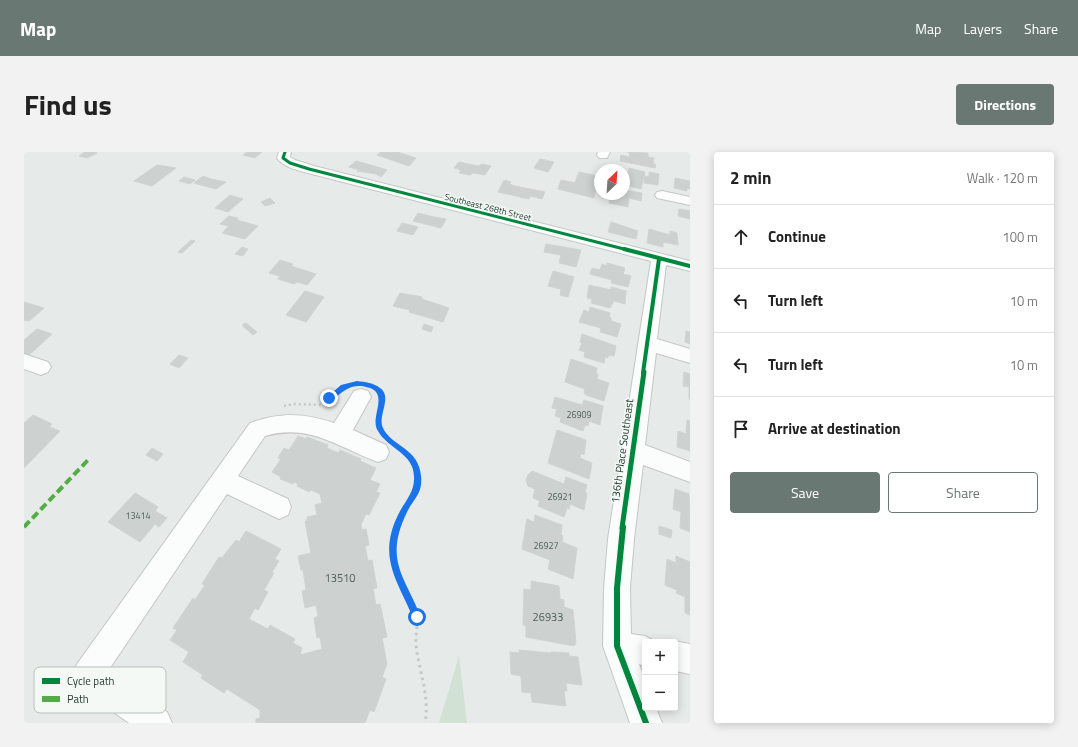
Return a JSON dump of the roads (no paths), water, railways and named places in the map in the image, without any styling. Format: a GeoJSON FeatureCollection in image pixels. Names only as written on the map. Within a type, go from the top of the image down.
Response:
{"type":"FeatureCollection","features":[{"type":"Feature","properties":{"kind":"street","name":"Southeast 268th Street"},"geometry":{"type":"LineString","coordinates":[[284,155],[290,163],[309,169],[690,266]]}},
{"type":"Feature","properties":{"kind":"street"},"geometry":{"type":"LineString","coordinates":[[662,195],[690,201]]}},
{"type":"Feature","properties":{"kind":"street","name":"136th Place Southeast"},"geometry":{"type":"LineString","coordinates":[[631,648],[617,588],[619,560],[632,451],[659,259]]}},
{"type":"Feature","properties":{"kind":"street"},"geometry":{"type":"LineString","coordinates":[[647,343],[690,356]]}},
{"type":"Feature","properties":{"kind":"street"},"geometry":{"type":"LineString","coordinates":[[339,435],[360,389]]}},
{"type":"Feature","properties":{"kind":"street"},"geometry":{"type":"LineString","coordinates":[[93,667],[258,429],[276,424],[294,422],[315,425],[339,435],[385,443]]}},
{"type":"Feature","properties":{"kind":"street"},"geometry":{"type":"LineString","coordinates":[[632,451],[690,472]]}},
{"type":"Feature","properties":{"kind":"street"},"geometry":{"type":"LineString","coordinates":[[222,480],[279,507]]}},
{"type":"Feature","properties":{"kind":"street"},"geometry":{"type":"LineString","coordinates":[[631,648],[646,723]]}},
{"type":"Feature","properties":{"kind":"street"},"geometry":{"type":"LineString","coordinates":[[678,657],[690,659]]}},
{"type":"Feature","properties":{"kind":"street"},"geometry":{"type":"LineString","coordinates":[[142,713],[156,723]]}}]}
